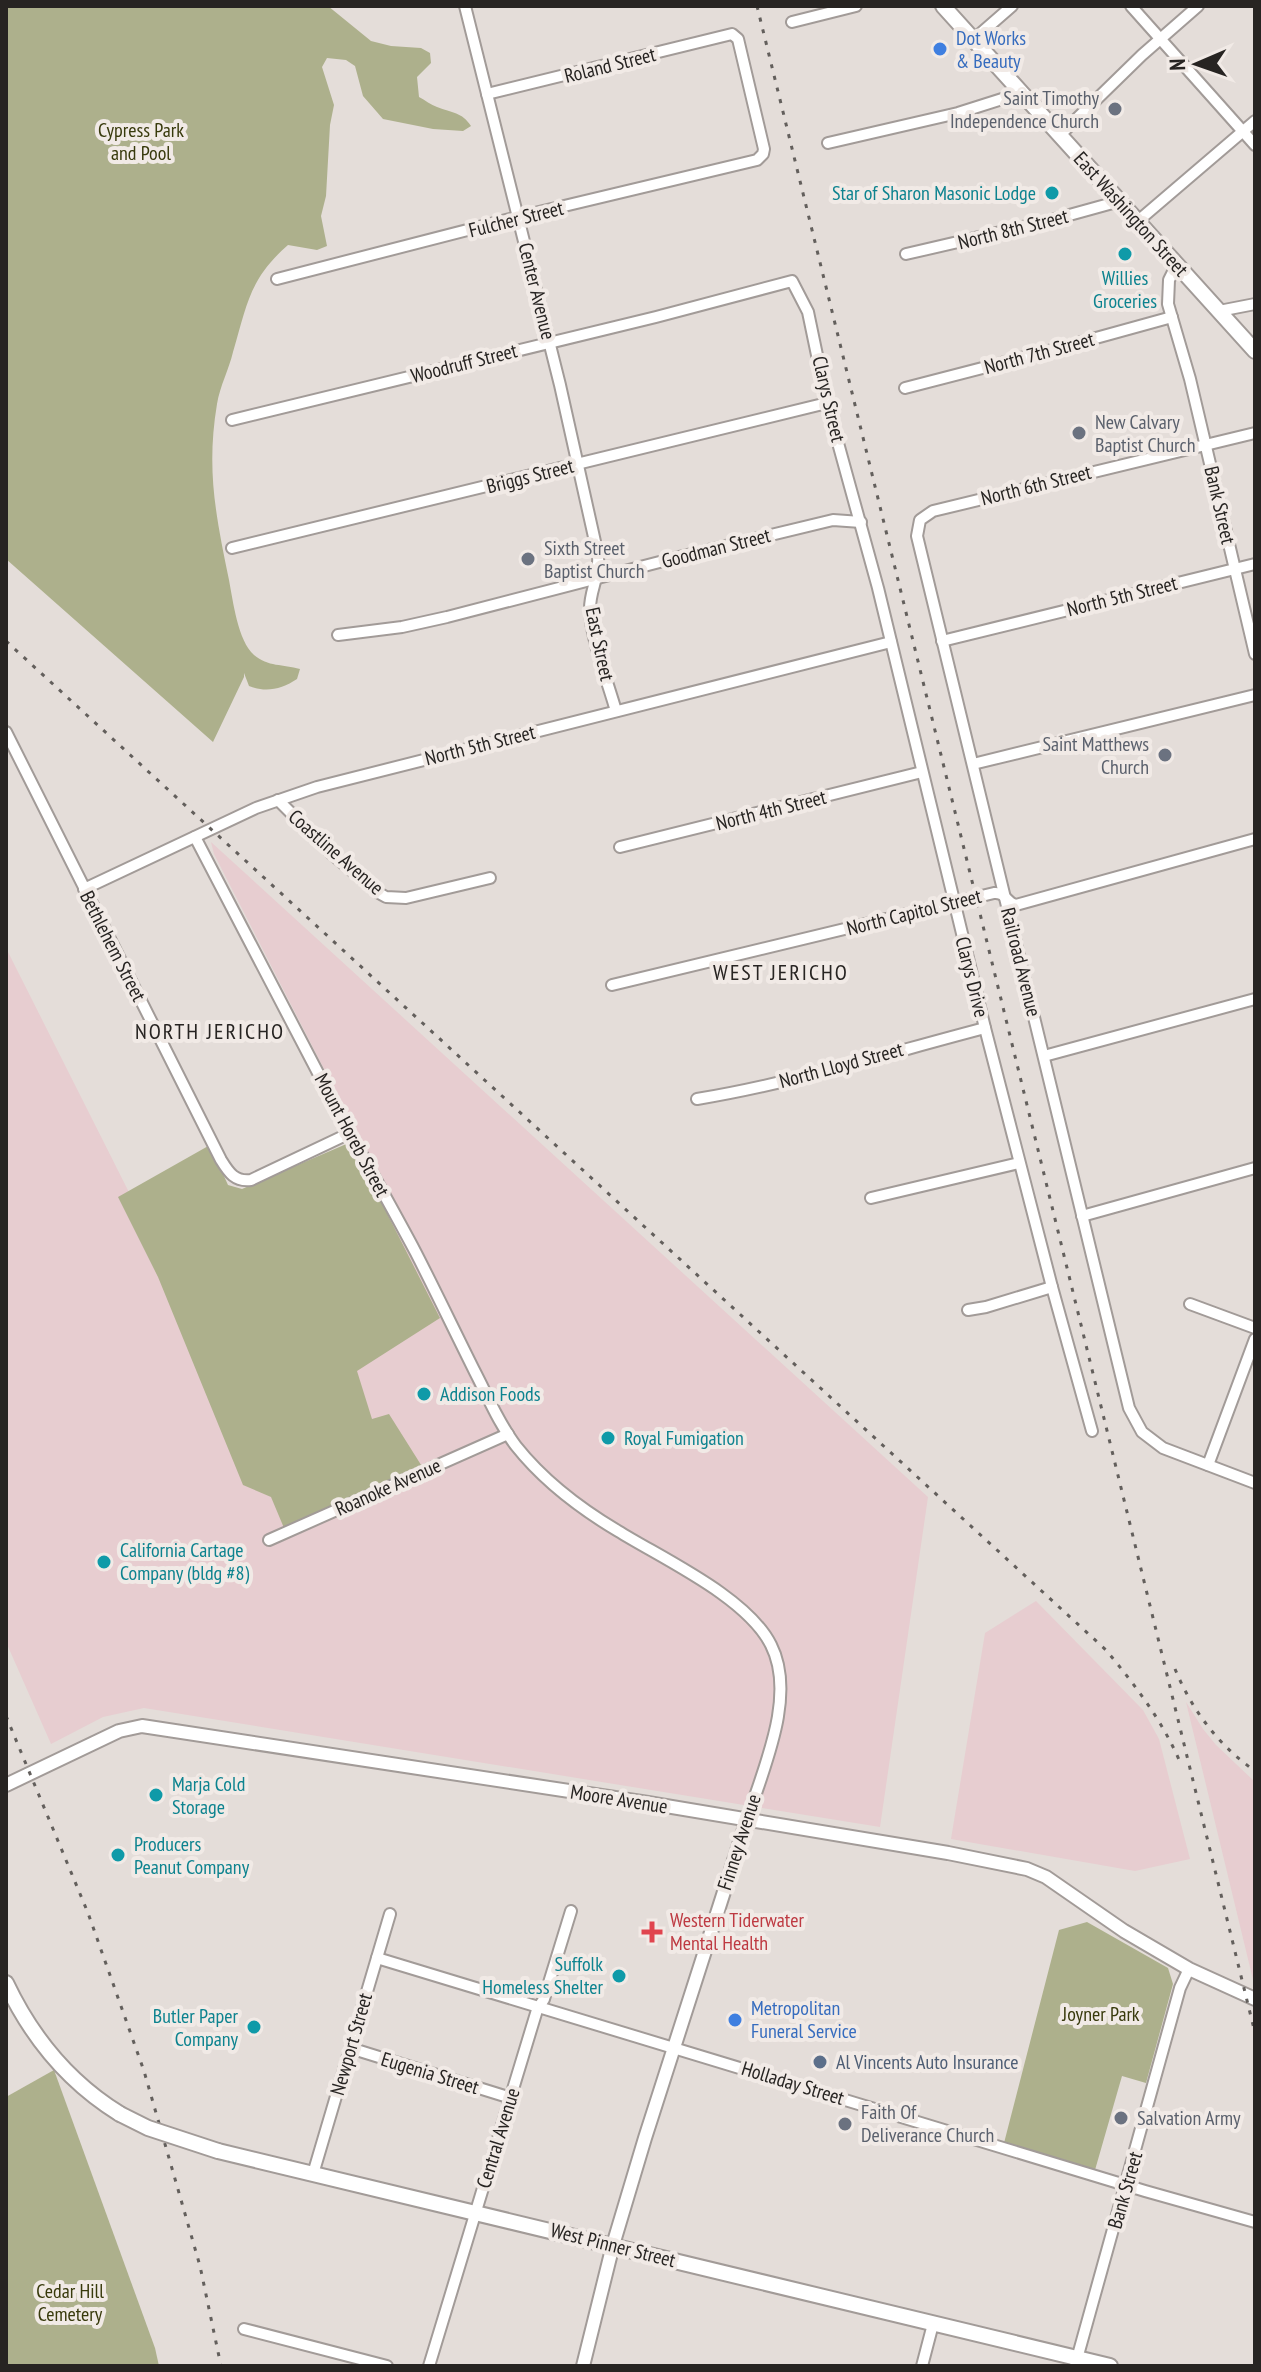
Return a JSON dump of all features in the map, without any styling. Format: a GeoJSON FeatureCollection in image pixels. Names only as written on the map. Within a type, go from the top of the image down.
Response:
{"type":"FeatureCollection","features":[{"type":"Feature","properties":{"kind":"main road","name":"East Washington Street"},"geometry":{"type":"LineString","coordinates":[[943,6],[1255,351]]}},
{"type":"Feature","properties":{"kind":"main road","name":"West Pinner Street"},"geometry":{"type":"LineString","coordinates":[[6,1983],[18,2009],[61,2067],[120,2114],[148,2128],[218,2151],[613,2245],[1076,2362],[1110,2366]]}},
{"type":"Feature","properties":{"kind":"street","name":"Center Avenue"},"geometry":{"type":"LineString","coordinates":[[465,6],[578,464],[598,555],[597,578]]}},
{"type":"Feature","properties":{"kind":"street"},"geometry":{"type":"LineString","coordinates":[[792,22],[856,6]]}},
{"type":"Feature","properties":{"kind":"street"},"geometry":{"type":"LineString","coordinates":[[973,40],[1012,6]]}},
{"type":"Feature","properties":{"kind":"street"},"geometry":{"type":"LineString","coordinates":[[1131,6],[1255,145]]}},
{"type":"Feature","properties":{"kind":"street"},"geometry":{"type":"LineString","coordinates":[[1060,135],[1198,6]]}},
{"type":"Feature","properties":{"kind":"street","name":"Roland Street"},"geometry":{"type":"LineString","coordinates":[[487,94],[732,34],[738,39],[764,149],[761,157],[754,160]]}},
{"type":"Feature","properties":{"kind":"street"},"geometry":{"type":"LineString","coordinates":[[828,143],[958,113],[1021,93]]}},
{"type":"Feature","properties":{"kind":"street"},"geometry":{"type":"LineString","coordinates":[[1138,221],[1255,121]]}},
{"type":"Feature","properties":{"kind":"street","name":"Fulcher Street"},"geometry":{"type":"LineString","coordinates":[[277,279],[754,160]]}},
{"type":"Feature","properties":{"kind":"street","name":"North 8th Street"},"geometry":{"type":"LineString","coordinates":[[906,254],[1120,201]]}},
{"type":"Feature","properties":{"kind":"street","name":"Bank Street"},"geometry":{"type":"LineString","coordinates":[[1177,264],[1167,292],[1255,654]]}},
{"type":"Feature","properties":{"kind":"street","name":"Woodruff Street"},"geometry":{"type":"LineString","coordinates":[[232,420],[656,317],[789,281]]}},
{"type":"Feature","properties":{"kind":"street","name":"Clarys Street"},"geometry":{"type":"LineString","coordinates":[[789,281],[796,286],[808,312],[827,403],[861,522]]}},
{"type":"Feature","properties":{"kind":"street"},"geometry":{"type":"LineString","coordinates":[[1219,311],[1255,304]]}},
{"type":"Feature","properties":{"kind":"street","name":"North 7th Street"},"geometry":{"type":"LineString","coordinates":[[905,388],[1172,317]]}},
{"type":"Feature","properties":{"kind":"street","name":"Briggs Street"},"geometry":{"type":"LineString","coordinates":[[232,548],[827,403]]}},
{"type":"Feature","properties":{"kind":"street","name":"North 6th Street"},"geometry":{"type":"LineString","coordinates":[[958,504],[1255,433]]}},
{"type":"Feature","properties":{"kind":"street","name":"Railroad Avenue"},"geometry":{"type":"LineString","coordinates":[[958,504],[925,515],[917,527],[917,536],[1129,1408],[1135,1423],[1151,1440],[1163,1448],[1208,1465]]}},
{"type":"Feature","properties":{"kind":"street","name":"Goodman Street"},"geometry":{"type":"LineString","coordinates":[[338,635],[417,624],[833,520],[861,522]]}},
{"type":"Feature","properties":{"kind":"street","name":"Clarys Drive"},"geometry":{"type":"LineString","coordinates":[[861,522],[1019,1163],[1092,1431]]}},
{"type":"Feature","properties":{"kind":"street","name":"North 5th Street"},"geometry":{"type":"LineString","coordinates":[[942,641],[1255,564]]}},
{"type":"Feature","properties":{"kind":"street","name":"East Street"},"geometry":{"type":"LineString","coordinates":[[597,578],[591,595],[590,619],[616,711]]}},
{"type":"Feature","properties":{"kind":"street","name":"North 5th Street"},"geometry":{"type":"LineString","coordinates":[[84,889],[278,800],[358,776],[891,642]]}},
{"type":"Feature","properties":{"kind":"street"},"geometry":{"type":"LineString","coordinates":[[973,764],[1255,695]]}},
{"type":"Feature","properties":{"kind":"street","name":"Bethlehem Street"},"geometry":{"type":"LineString","coordinates":[[6,732],[231,1175],[237,1179],[251,1180],[350,1133]]}},
{"type":"Feature","properties":{"kind":"street","name":"North 4th Street"},"geometry":{"type":"LineString","coordinates":[[620,847],[922,772]]}},
{"type":"Feature","properties":{"kind":"street","name":"Coastline Avenue"},"geometry":{"type":"LineString","coordinates":[[278,800],[332,854],[386,897],[406,898],[490,878]]}},
{"type":"Feature","properties":{"kind":"street","name":"Mount Horeb Street"},"geometry":{"type":"LineString","coordinates":[[195,837],[508,1434]]}},
{"type":"Feature","properties":{"kind":"street","name":"North Capitol Street"},"geometry":{"type":"LineString","coordinates":[[612,985],[994,893],[1004,895],[1016,905],[1255,839]]}},
{"type":"Feature","properties":{"kind":"street"},"geometry":{"type":"LineString","coordinates":[[1044,1056],[1255,999]]}},
{"type":"Feature","properties":{"kind":"street","name":"North Lloyd Street"},"geometry":{"type":"LineString","coordinates":[[697,1099],[792,1079],[985,1028]]}},
{"type":"Feature","properties":{"kind":"street"},"geometry":{"type":"LineString","coordinates":[[871,1198],[1019,1163]]}},
{"type":"Feature","properties":{"kind":"street"},"geometry":{"type":"LineString","coordinates":[[1082,1216],[1255,1168]]}},
{"type":"Feature","properties":{"kind":"street"},"geometry":{"type":"LineString","coordinates":[[968,1310],[1052,1287]]}},
{"type":"Feature","properties":{"kind":"street"},"geometry":{"type":"LineString","coordinates":[[1190,1304],[1255,1328]]}},
{"type":"Feature","properties":{"kind":"street"},"geometry":{"type":"LineString","coordinates":[[1255,1339],[1208,1465],[1255,1483]]}},
{"type":"Feature","properties":{"kind":"street","name":"Roanoke Avenue"},"geometry":{"type":"LineString","coordinates":[[269,1540],[508,1434]]}},
{"type":"Feature","properties":{"kind":"street","name":"Finney Avenue"},"geometry":{"type":"LineString","coordinates":[[508,1434],[532,1464],[596,1518],[703,1582],[743,1611],[764,1633],[778,1661],[782,1688],[772,1740],[613,2245],[583,2366]]}},
{"type":"Feature","properties":{"kind":"street","name":"Moore Avenue"},"geometry":{"type":"LineString","coordinates":[[6,1785],[119,1731],[142,1726],[427,1768],[948,1853],[1027,1869],[1046,1877],[1112,1923],[1189,1969],[1255,1999]]}},
{"type":"Feature","properties":{"kind":"street","name":"Moore Avenue"},"geometry":{"type":"LineString","coordinates":[[6,1775],[29,1774]]}},
{"type":"Feature","properties":{"kind":"street","name":"Central Avenue"},"geometry":{"type":"LineString","coordinates":[[429,2366],[571,1911]]}},
{"type":"Feature","properties":{"kind":"street","name":"Newport Street"},"geometry":{"type":"LineString","coordinates":[[313,2174],[390,1914]]}},
{"type":"Feature","properties":{"kind":"street","name":"Holladay Street"},"geometry":{"type":"LineString","coordinates":[[377,1958],[1126,2186],[1255,2222]]}},
{"type":"Feature","properties":{"kind":"street","name":"Bank Street"},"geometry":{"type":"LineString","coordinates":[[1076,2362],[1180,1988],[1189,1969]]}},
{"type":"Feature","properties":{"kind":"street","name":"Eugenia Street"},"geometry":{"type":"LineString","coordinates":[[350,2048],[511,2098]]}},
{"type":"Feature","properties":{"kind":"street"},"geometry":{"type":"LineString","coordinates":[[922,2366],[933,2324]]}},
{"type":"Feature","properties":{"kind":"street"},"geometry":{"type":"LineString","coordinates":[[244,2329],[362,2363],[387,2366]]}},
{"type":"Feature","properties":{"kind":"shaded area"},"geometry":{"type":"Polygon","coordinates":[[[211,842],[928,1497],[880,1827],[144,1708],[103,1717],[51,1744],[6,1642],[6,948],[150,1234],[329,1230],[393,1204],[214,854],[211,842]]]}},
{"type":"Feature","properties":{"kind":"shaded area"},"geometry":{"type":"Polygon","coordinates":[[[1036,1601],[1143,1710],[1159,1739],[1190,1859],[1135,1871],[951,1839],[985,1633],[1036,1601]]]}},
{"type":"Feature","properties":{"kind":"shaded area"},"geometry":{"type":"Polygon","coordinates":[[[1186,1702],[1216,1745],[1255,1782],[1255,1988],[1186,1702]]]}},
{"type":"Feature","properties":{"kind":"green space","name":"Cypress Park and Pool"},"geometry":{"type":"Polygon","coordinates":[[[6,6],[328,6],[371,41],[421,48],[430,53],[431,63],[417,77],[419,97],[460,115],[471,126],[463,131],[433,129],[383,119],[363,96],[355,66],[346,60],[327,58],[322,67],[334,105],[326,196],[321,216],[327,246],[317,250],[288,245],[257,281],[246,306],[218,397],[212,450],[220,535],[240,631],[248,649],[259,659],[300,669],[297,679],[268,689],[249,686],[244,673],[213,742],[6,559],[6,6]]]}},
{"type":"Feature","properties":{"kind":"green space"},"geometry":{"type":"Polygon","coordinates":[[[351,1142],[440,1318],[357,1371],[372,1419],[389,1414],[423,1468],[284,1528],[271,1497],[243,1485],[158,1277],[118,1197],[210,1145],[228,1185],[242,1189],[351,1142]]]}},
{"type":"Feature","properties":{"kind":"green space","name":"Joyner Park"},"geometry":{"type":"Polygon","coordinates":[[[1087,1922],[1168,1968],[1173,1984],[1146,2083],[1122,2076],[1095,2170],[1004,2143],[1059,1930],[1087,1922]]]}},
{"type":"Feature","properties":{"kind":"green space","name":"Cedar Hill Cemetery"},"geometry":{"type":"Polygon","coordinates":[[[54,2070],[159,2366],[6,2366],[6,2097],[54,2070]]]}},
{"type":"Feature","properties":{"kind":"railway"},"geometry":{"type":"LineString","coordinates":[[757,6],[1255,2033]]}},
{"type":"Feature","properties":{"kind":"railway"},"geometry":{"type":"LineString","coordinates":[[6,641],[1106,1650],[1147,1703],[1180,1762]]}},
{"type":"Feature","properties":{"kind":"railway"},"geometry":{"type":"LineString","coordinates":[[1175,1669],[1189,1699],[1208,1726],[1229,1750],[1255,1771]]}},
{"type":"Feature","properties":{"kind":"railway"},"geometry":{"type":"LineString","coordinates":[[6,1716],[88,1913],[144,2071],[200,2266],[221,2366]]}},
{"type":"Feature","properties":{"kind":"place","name":"Dot Works & Beauty"},"geometry":{"type":"Point","coordinates":[940,49]}},
{"type":"Feature","properties":{"kind":"place","name":"Saint Timothy Independence Church"},"geometry":{"type":"Point","coordinates":[1115,109]}},
{"type":"Feature","properties":{"kind":"place","name":"Star of Sharon Masonic Lodge"},"geometry":{"type":"Point","coordinates":[1052,193]}},
{"type":"Feature","properties":{"kind":"place","name":"Willies Groceries"},"geometry":{"type":"Point","coordinates":[1125,254]}},
{"type":"Feature","properties":{"kind":"place","name":"New Calvary Baptist Church"},"geometry":{"type":"Point","coordinates":[1079,433]}},
{"type":"Feature","properties":{"kind":"place","name":"Sixth Street Baptist Church"},"geometry":{"type":"Point","coordinates":[528,559]}},
{"type":"Feature","properties":{"kind":"place","name":"Saint Matthews Church"},"geometry":{"type":"Point","coordinates":[1165,755]}},
{"type":"Feature","properties":{"kind":"place","name":"Addison Foods"},"geometry":{"type":"Point","coordinates":[424,1394]}},
{"type":"Feature","properties":{"kind":"place","name":"Royal Fumigation"},"geometry":{"type":"Point","coordinates":[608,1438]}},
{"type":"Feature","properties":{"kind":"place","name":"California Cartage Company (bldg #8)"},"geometry":{"type":"Point","coordinates":[104,1562]}},
{"type":"Feature","properties":{"kind":"place","name":"Marja Cold Storage"},"geometry":{"type":"Point","coordinates":[156,1795]}},
{"type":"Feature","properties":{"kind":"place","name":"Producers Peanut Company"},"geometry":{"type":"Point","coordinates":[118,1855]}},
{"type":"Feature","properties":{"kind":"place","name":"Western Tiderwater Mental Health"},"geometry":{"type":"Point","coordinates":[652,1932]}},
{"type":"Feature","properties":{"kind":"place","name":"Suffolk Homeless Shelter"},"geometry":{"type":"Point","coordinates":[619,1976]}},
{"type":"Feature","properties":{"kind":"place","name":"Metropolitan Funeral Service"},"geometry":{"type":"Point","coordinates":[735,2020]}},
{"type":"Feature","properties":{"kind":"place","name":"Butler Paper Company"},"geometry":{"type":"Point","coordinates":[254,2027]}},
{"type":"Feature","properties":{"kind":"place","name":"Al Vincents Auto Insurance"},"geometry":{"type":"Point","coordinates":[820,2062]}},
{"type":"Feature","properties":{"kind":"place","name":"Salvation Army"},"geometry":{"type":"Point","coordinates":[1121,2118]}},
{"type":"Feature","properties":{"kind":"place","name":"Faith Of Deliverance Church"},"geometry":{"type":"Point","coordinates":[845,2124]}},
{"type":"Feature","properties":{"kind":"district","name":"WEST JERICHO"},"geometry":{"type":"Point","coordinates":[781,972]}},
{"type":"Feature","properties":{"kind":"district","name":"NORTH JERICHO"},"geometry":{"type":"Point","coordinates":[210,1031]}}]}
